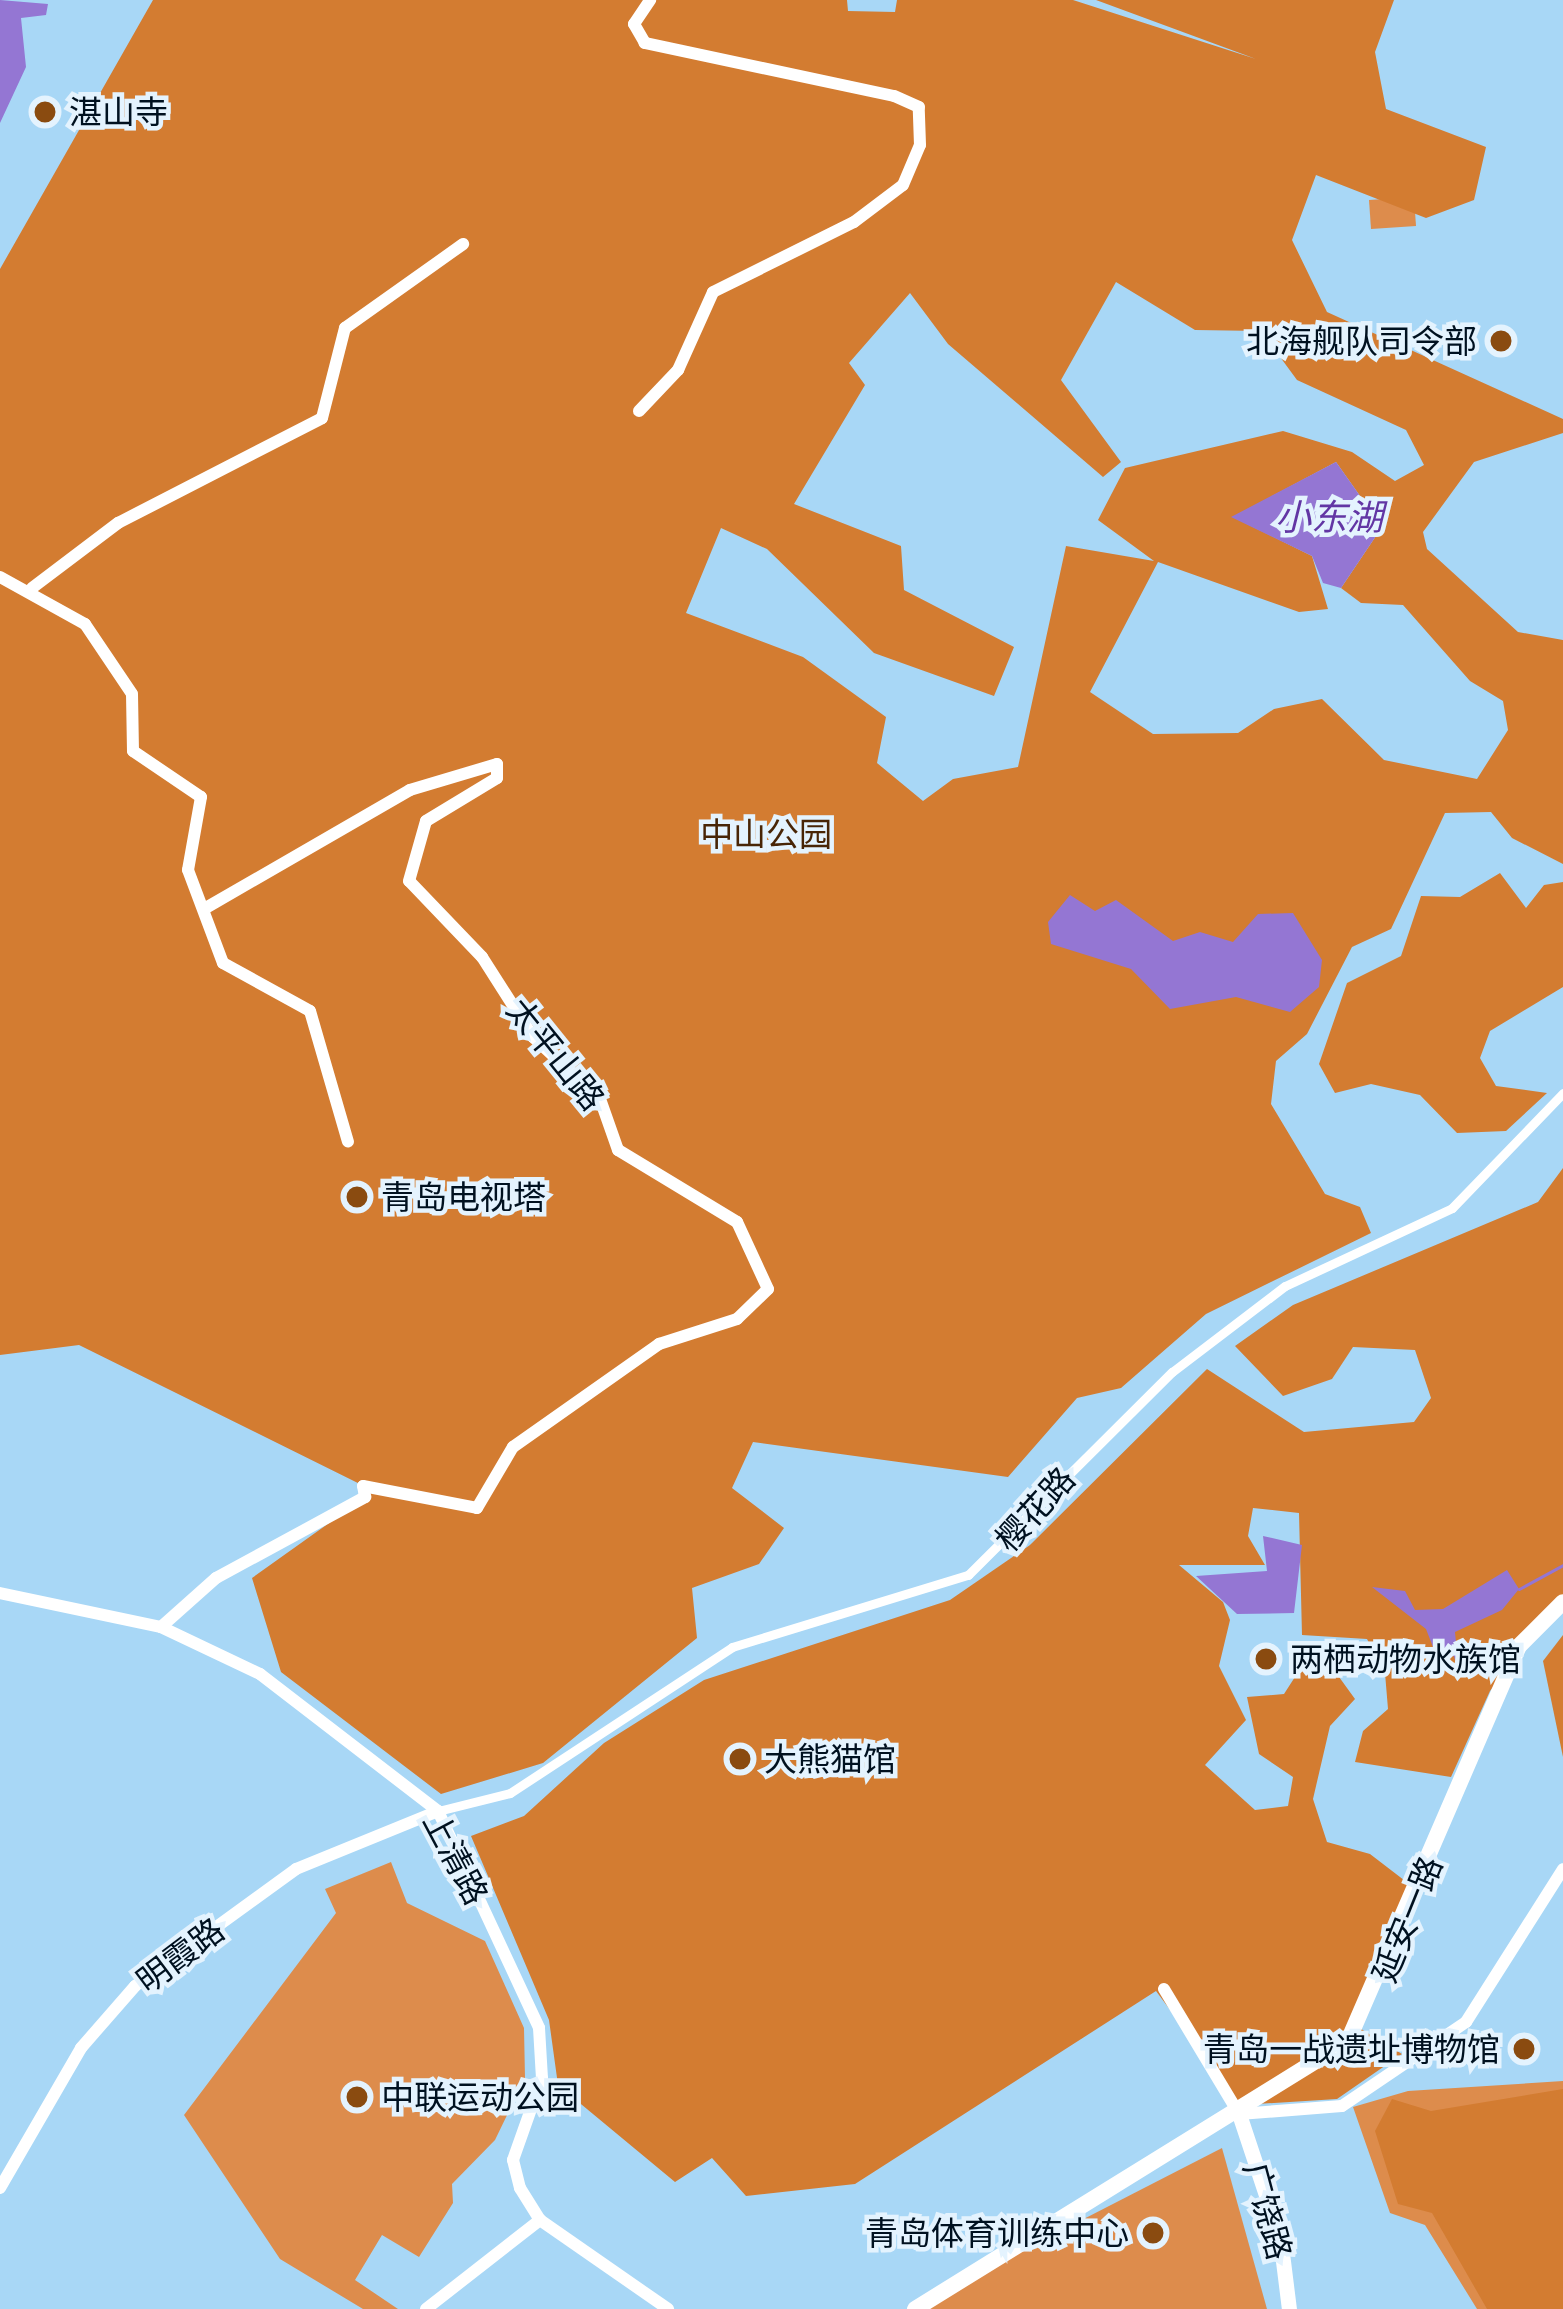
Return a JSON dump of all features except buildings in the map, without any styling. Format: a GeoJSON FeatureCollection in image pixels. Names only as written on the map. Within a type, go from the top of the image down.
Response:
{"type":"FeatureCollection","features":[{"type":"Feature","properties":{"kind":"main road","name":"延安一路"},"geometry":{"type":"LineString","coordinates":[[915,2309],[1332,2054],[1366,2018],[1510,1663],[1563,1602]]}},
{"type":"Feature","properties":{"kind":"street"},"geometry":{"type":"LineString","coordinates":[[639,411],[678,370],[713,292],[854,222],[903,185],[920,145],[919,107],[894,96],[645,43],[634,24],[650,0]]}},
{"type":"Feature","properties":{"kind":"street"},"geometry":{"type":"LineString","coordinates":[[32,589],[118,523],[322,418],[345,328],[464,244]]}},
{"type":"Feature","properties":{"kind":"street"},"geometry":{"type":"LineString","coordinates":[[0,577],[32,589],[117,663],[138,758],[201,797],[188,870],[230,975],[310,1011],[349,1142]]}},
{"type":"Feature","properties":{"kind":"street","name":"太平山路"},"geometry":{"type":"LineString","coordinates":[[161,1627],[216,1578],[365,1497],[363,1486],[477,1508],[513,1448],[659,1344],[736,1319],[768,1289],[737,1222],[618,1150],[600,1099],[533,1037],[482,957],[409,881],[426,821],[497,778],[497,764],[410,790],[204,909]]}},
{"type":"Feature","properties":{"kind":"street","name":"樱花路"},"geometry":{"type":"LineString","coordinates":[[438,1811],[526,1784],[732,1647],[968,1575],[1172,1372],[1285,1286],[1452,1208],[1563,1093]]}},
{"type":"Feature","properties":{"kind":"street","name":"上清路"},"geometry":{"type":"LineString","coordinates":[[0,1593],[161,1627],[260,1674],[438,1811],[539,2028],[542,2078],[513,2160],[540,2220]]}},
{"type":"Feature","properties":{"kind":"street","name":"明霞路"},"geometry":{"type":"LineString","coordinates":[[0,2188],[81,2048],[135,1986],[296,1869],[438,1811]]}},
{"type":"Feature","properties":{"kind":"street"},"geometry":{"type":"LineString","coordinates":[[1164,1989],[1239,2114],[1342,2106],[1466,2022],[1563,1869]]}},
{"type":"Feature","properties":{"kind":"street","name":"广饶路"},"geometry":{"type":"LineString","coordinates":[[1239,2114],[1280,2237],[1289,2309]]}},
{"type":"Feature","properties":{"kind":"street"},"geometry":{"type":"LineString","coordinates":[[426,2309],[540,2220],[648,2303],[668,2309]]}},
{"type":"Feature","properties":{"kind":"shaded area"},"geometry":{"type":"Polygon","coordinates":[[[1414,197],[1416,226],[1371,229],[1369,200],[1414,197]]]}},
{"type":"Feature","properties":{"kind":"shaded area","name":"中联运动公园"},"geometry":{"type":"Polygon","coordinates":[[[391,1862],[407,1903],[485,1941],[524,2028],[525,2078],[495,2140],[452,2184],[453,2203],[419,2257],[382,2235],[355,2280],[398,2309],[363,2309],[280,2259],[184,2115],[336,1913],[325,1889],[391,1862]]]}},
{"type":"Feature","properties":{"kind":"shaded area"},"geometry":{"type":"Polygon","coordinates":[[[1563,2081],[1563,2309],[1477,2309],[1425,2225],[1390,2213],[1353,2107],[1408,2091],[1563,2081]]]}},
{"type":"Feature","properties":{"kind":"shaded area","name":"青岛体育训练中心"},"geometry":{"type":"Polygon","coordinates":[[[1222,2148],[1267,2309],[927,2309],[988,2268],[1222,2148]]]}},
{"type":"Feature","properties":{"kind":"green space","name":"中山公园"},"geometry":{"type":"Polygon","coordinates":[[[153,0],[847,0],[848,11],[895,12],[897,0],[1073,0],[1256,59],[1096,0],[1394,0],[1375,52],[1386,109],[1486,147],[1474,200],[1426,218],[1316,175],[1292,240],[1327,312],[1563,419],[1563,433],[1474,462],[1423,532],[1427,549],[1518,632],[1563,640],[1563,864],[1512,838],[1491,812],[1445,813],[1391,929],[1352,947],[1307,1034],[1276,1061],[1271,1104],[1325,1194],[1360,1207],[1371,1233],[1206,1314],[1121,1388],[1077,1398],[1008,1477],[753,1442],[732,1488],[784,1528],[759,1564],[692,1588],[697,1638],[543,1763],[441,1794],[281,1672],[252,1578],[374,1491],[79,1345],[0,1355],[0,269],[153,0]],[[1116,282],[1061,380],[1121,462],[1103,477],[948,344],[910,293],[849,363],[865,385],[794,504],[901,546],[904,590],[1014,647],[994,696],[874,653],[767,549],[721,528],[686,613],[803,657],[886,717],[877,763],[923,801],[953,779],[1018,767],[1066,546],[1154,561],[1098,520],[1125,468],[1283,431],[1352,452],[1395,481],[1424,465],[1406,430],[1297,380],[1261,331],[1195,330],[1116,282]],[[1336,462],[1233,517],[1312,556],[1328,609],[1299,612],[1158,562],[1090,692],[1153,734],[1238,733],[1274,709],[1322,699],[1384,760],[1477,779],[1508,730],[1503,701],[1470,681],[1403,605],[1361,603],[1341,588],[1382,527],[1336,462]]]}},
{"type":"Feature","properties":{"kind":"green space"},"geometry":{"type":"Polygon","coordinates":[[[1500,873],[1526,908],[1544,885],[1563,882],[1563,987],[1490,1031],[1480,1058],[1496,1086],[1547,1093],[1506,1131],[1457,1133],[1420,1095],[1371,1084],[1335,1093],[1319,1064],[1347,983],[1401,956],[1421,896],[1460,897],[1500,873]]]}},
{"type":"Feature","properties":{"kind":"green space"},"geometry":{"type":"Polygon","coordinates":[[[1563,1168],[1563,1596],[1490,1691],[1451,1777],[1355,1762],[1363,1731],[1388,1709],[1385,1673],[1367,1639],[1302,1635],[1299,1513],[1253,1508],[1248,1536],[1265,1565],[1179,1565],[1223,1602],[1230,1620],[1219,1666],[1246,1720],[1205,1765],[1255,1810],[1288,1806],[1293,1777],[1259,1754],[1247,1697],[1284,1694],[1302,1666],[1334,1670],[1355,1699],[1330,1726],[1313,1799],[1327,1842],[1370,1854],[1413,1887],[1353,2024],[1402,2054],[1337,2099],[1241,2105],[1156,1991],[855,2184],[746,2196],[712,2158],[675,2182],[558,2085],[549,2020],[471,1836],[524,1816],[604,1743],[704,1680],[950,1600],[1030,1545],[1207,1369],[1304,1432],[1414,1422],[1431,1398],[1415,1350],[1353,1347],[1332,1379],[1283,1396],[1235,1346],[1293,1305],[1538,1202],[1563,1168]]]}},
{"type":"Feature","properties":{"kind":"green space"},"geometry":{"type":"Polygon","coordinates":[[[1563,1635],[1563,1757],[1543,1661],[1563,1635]]]}},
{"type":"Feature","properties":{"kind":"green space"},"geometry":{"type":"Polygon","coordinates":[[[1563,2089],[1563,2309],[1487,2309],[1432,2213],[1398,2204],[1375,2131],[1392,2099],[1431,2111],[1563,2089]]]}},
{"type":"Feature","properties":{"kind":"water"},"geometry":{"type":"Polygon","coordinates":[[[0,0],[48,4],[46,15],[21,18],[26,67],[0,123],[0,0]]]}},
{"type":"Feature","properties":{"kind":"water","name":"小东湖"},"geometry":{"type":"Polygon","coordinates":[[[1336,462],[1382,527],[1341,588],[1323,583],[1312,556],[1231,517],[1336,462]]]}},
{"type":"Feature","properties":{"kind":"water"},"geometry":{"type":"Polygon","coordinates":[[[1070,895],[1095,911],[1116,900],[1173,941],[1200,932],[1233,942],[1258,914],[1293,913],[1322,960],[1319,987],[1290,1012],[1236,997],[1170,1009],[1131,969],[1051,944],[1048,922],[1070,895]]]}},
{"type":"Feature","properties":{"kind":"water"},"geometry":{"type":"Polygon","coordinates":[[[1263,1536],[1302,1545],[1294,1613],[1237,1614],[1196,1576],[1267,1571],[1263,1536]]]}},
{"type":"Feature","properties":{"kind":"water"},"geometry":{"type":"Polygon","coordinates":[[[1507,1570],[1519,1589],[1502,1610],[1455,1632],[1457,1653],[1477,1666],[1459,1677],[1454,1656],[1438,1660],[1426,1629],[1372,1587],[1405,1591],[1415,1610],[1443,1609],[1507,1570]]]}},
{"type":"Feature","properties":{"kind":"waterway"},"geometry":{"type":"LineString","coordinates":[[1519,1589],[1563,1565]]}},
{"type":"Feature","properties":{"kind":"place","name":"湛山寺"},"geometry":{"type":"Point","coordinates":[45,112]}},
{"type":"Feature","properties":{"kind":"place","name":"北海舰队司令部"},"geometry":{"type":"Point","coordinates":[1501,341]}},
{"type":"Feature","properties":{"kind":"place","name":"青岛电视塔"},"geometry":{"type":"Point","coordinates":[357,1197]}},
{"type":"Feature","properties":{"kind":"place","name":"两栖动物水族馆"},"geometry":{"type":"Point","coordinates":[1266,1659]}},
{"type":"Feature","properties":{"kind":"place","name":"大熊猫馆"},"geometry":{"type":"Point","coordinates":[740,1759]}},
{"type":"Feature","properties":{"kind":"place","name":"青岛一战遗址博物馆"},"geometry":{"type":"Point","coordinates":[1524,2049]}},
{"type":"Feature","properties":{"kind":"place","name":"中联运动公园"},"geometry":{"type":"Point","coordinates":[357,2097]}},
{"type":"Feature","properties":{"kind":"place","name":"青岛体育训练中心"},"geometry":{"type":"Point","coordinates":[1153,2233]}}]}
